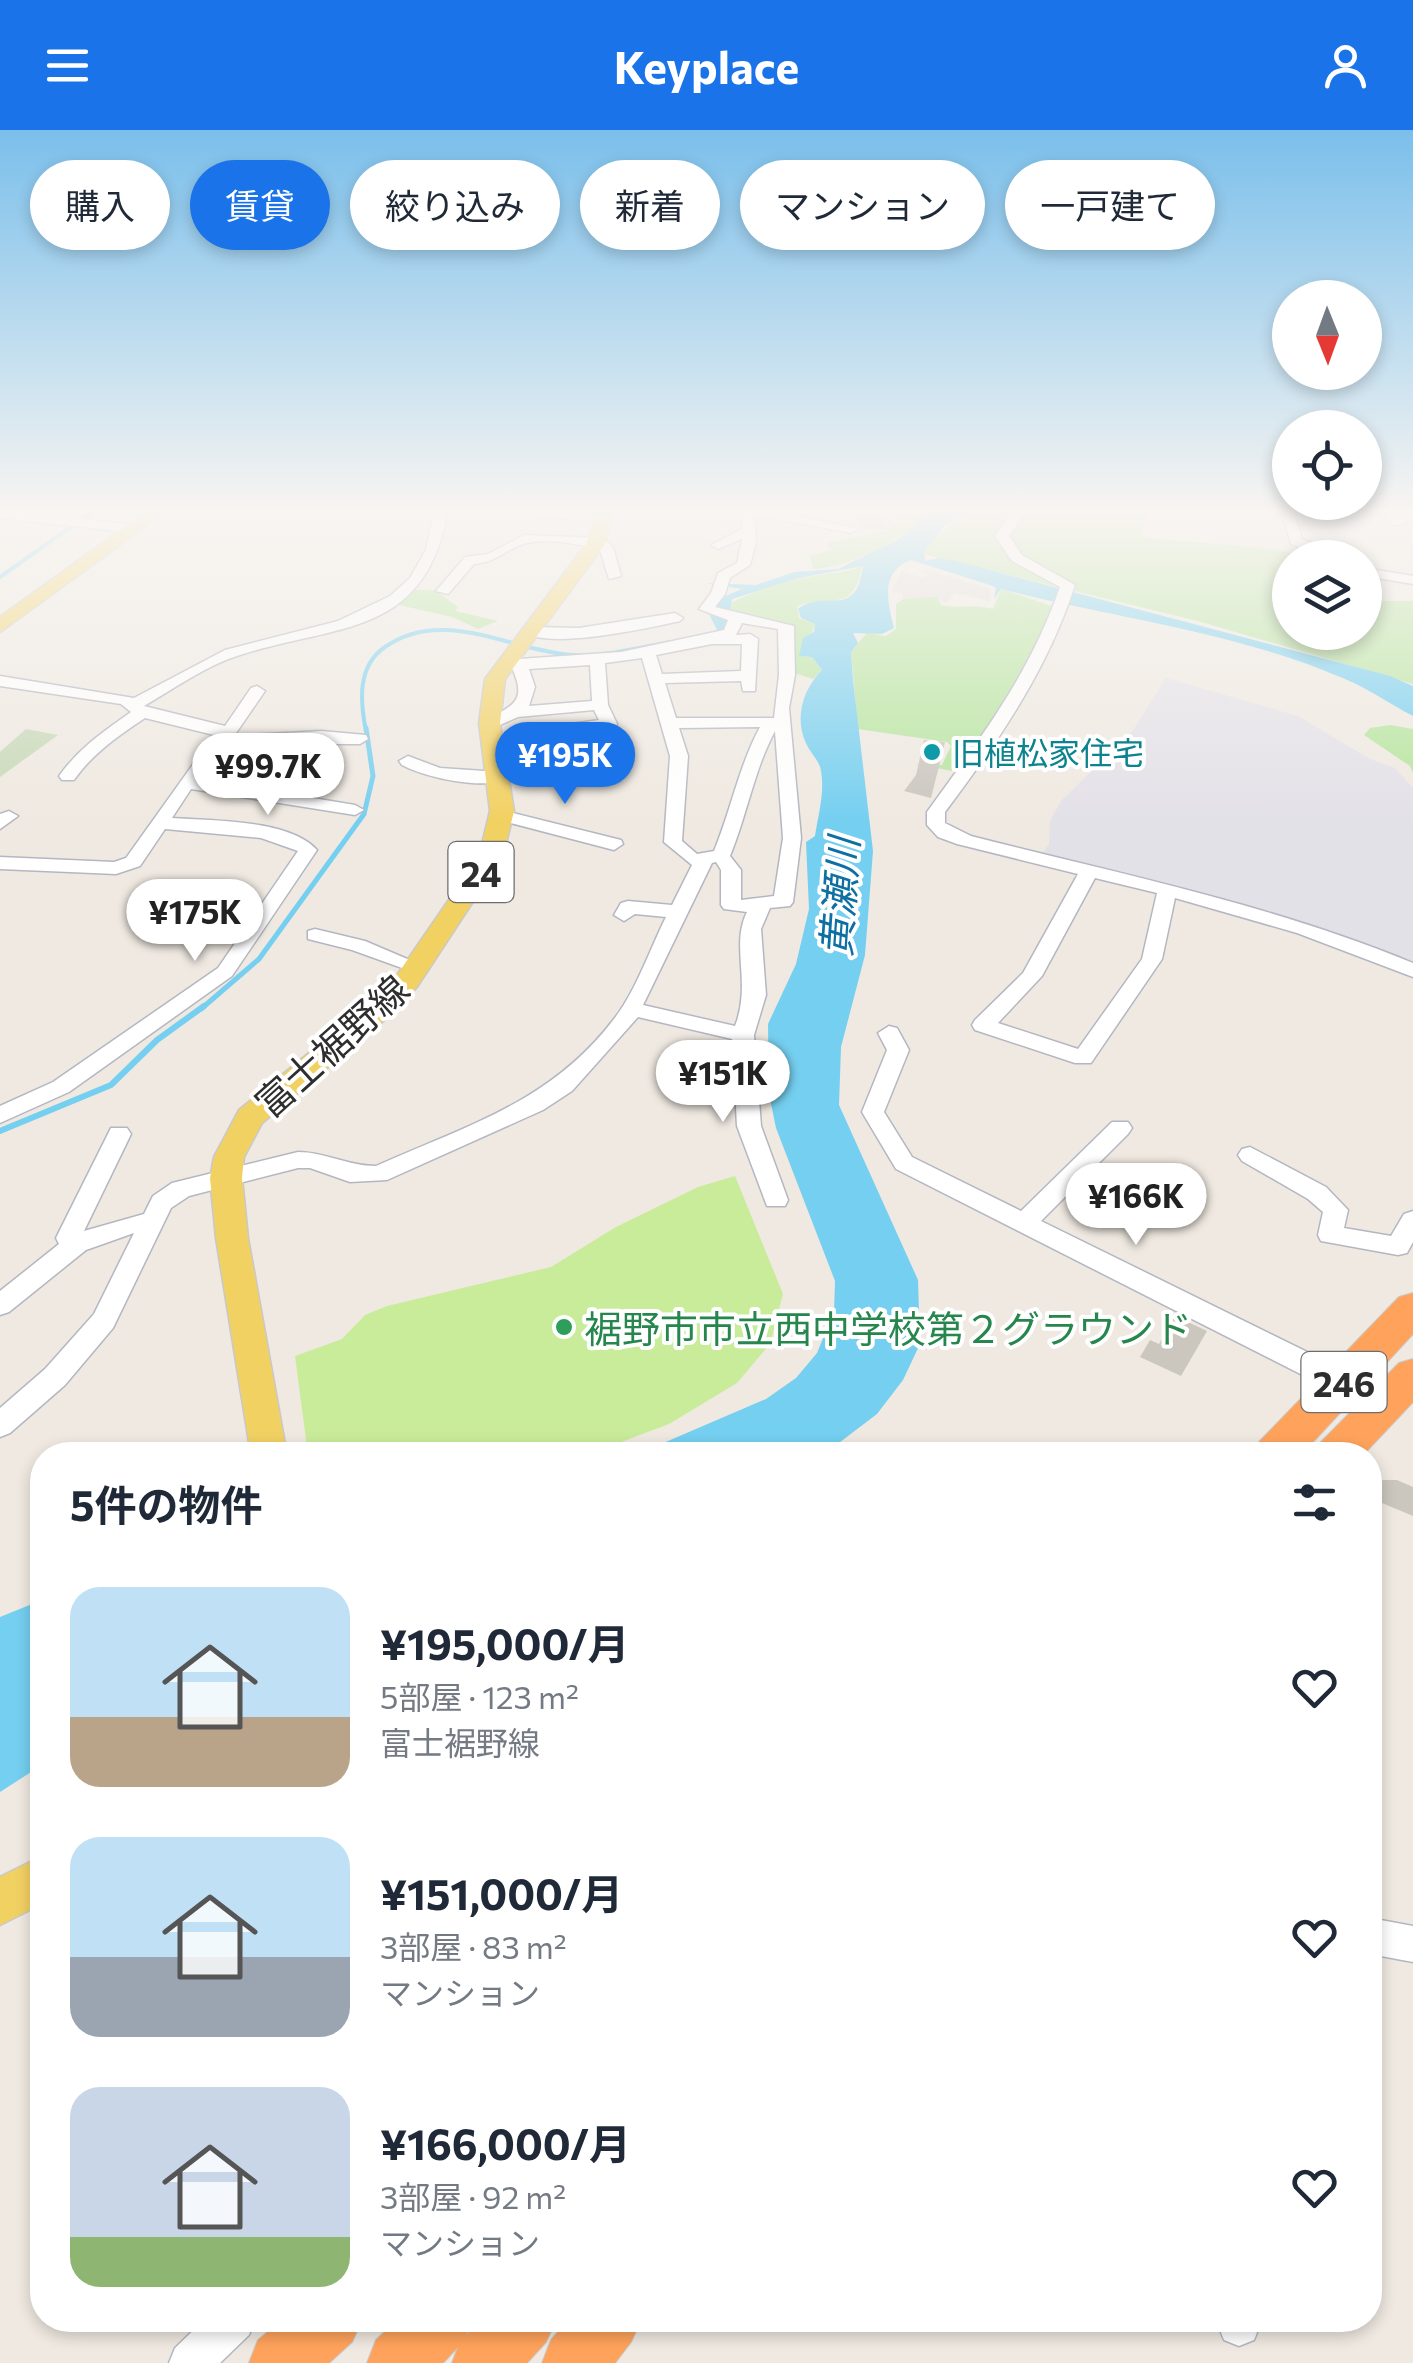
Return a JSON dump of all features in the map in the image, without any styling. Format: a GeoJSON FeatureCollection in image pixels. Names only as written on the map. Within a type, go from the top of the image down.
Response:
{"type":"FeatureCollection","features":[{"type":"Feature","properties":{"kind":"highway","name":"246"},"geometry":{"type":"LineString","coordinates":[[1287,1442],[1413,1308]]}},
{"type":"Feature","properties":{"kind":"highway","name":"246"},"geometry":{"type":"LineString","coordinates":[[1348,1442],[1413,1374]]}},
{"type":"Feature","properties":{"kind":"highway"},"geometry":{"type":"LineString","coordinates":[[281,2363],[316,2332]]}},
{"type":"Feature","properties":{"kind":"highway"},"geometry":{"type":"LineString","coordinates":[[400,2363],[430,2332]]}},
{"type":"Feature","properties":{"kind":"highway"},"geometry":{"type":"LineString","coordinates":[[484,2363],[513,2332]]}},
{"type":"Feature","properties":{"kind":"highway"},"geometry":{"type":"LineString","coordinates":[[574,2363],[600,2332]]}},
{"type":"Feature","properties":{"kind":"main road","name":"富士裾野線"},"geometry":{"type":"LineString","coordinates":[[267,1442],[232,1238],[226,1178],[229,1157],[250,1117],[379,1010],[416,967],[491,856],[502,837],[504,816],[490,724],[491,691],[514,664],[545,614]]}},
{"type":"Feature","properties":{"kind":"main road"},"geometry":{"type":"LineString","coordinates":[[0,1902],[30,1885]]}},
{"type":"Feature","properties":{"kind":"street"},"geometry":{"type":"LineString","coordinates":[[68,776],[87,749],[109,743],[139,708],[204,663],[250,647],[315,634],[364,614]]}},
{"type":"Feature","properties":{"kind":"street"},"geometry":{"type":"LineString","coordinates":[[725,614],[786,626],[776,718],[792,838],[783,902],[765,902],[750,922],[748,956],[755,994],[743,1035],[750,1126],[776,1200]]}},
{"type":"Feature","properties":{"kind":"street"},"geometry":{"type":"LineString","coordinates":[[1058,614],[1047,647],[1007,721],[936,812],[936,824],[944,833],[1342,942],[1413,971]]}},
{"type":"Feature","properties":{"kind":"street"},"geometry":{"type":"LineString","coordinates":[[532,632],[578,633],[675,618]]}},
{"type":"Feature","properties":{"kind":"street"},"geometry":{"type":"LineString","coordinates":[[710,640],[730,632],[738,618]]}},
{"type":"Feature","properties":{"kind":"street"},"geometry":{"type":"LineString","coordinates":[[514,664],[597,658],[710,640],[750,639],[749,682],[656,680]]}},
{"type":"Feature","properties":{"kind":"street"},"geometry":{"type":"LineString","coordinates":[[647,650],[678,756],[673,842],[693,860],[712,858],[731,870],[731,905],[760,907]]}},
{"type":"Feature","properties":{"kind":"street"},"geometry":{"type":"LineString","coordinates":[[577,728],[609,724],[600,705],[597,658]]}},
{"type":"Feature","properties":{"kind":"street"},"geometry":{"type":"LineString","coordinates":[[514,664],[528,681],[526,702],[517,712]]}},
{"type":"Feature","properties":{"kind":"street"},"geometry":{"type":"LineString","coordinates":[[0,681],[104,695],[220,730],[231,742],[330,746],[360,739]]}},
{"type":"Feature","properties":{"kind":"street"},"geometry":{"type":"LineString","coordinates":[[0,863],[124,866],[139,857],[212,745],[232,729],[256,692]]}},
{"type":"Feature","properties":{"kind":"street"},"geometry":{"type":"LineString","coordinates":[[490,724],[517,712],[600,705]]}},
{"type":"Feature","properties":{"kind":"street"},"geometry":{"type":"LineString","coordinates":[[669,723],[776,718]]}},
{"type":"Feature","properties":{"kind":"street"},"geometry":{"type":"LineString","coordinates":[[0,1425],[80,1352],[104,1321],[149,1223],[162,1202],[182,1189],[312,1160],[366,1176],[396,1169],[535,1105],[564,1086],[625,1021],[678,912],[739,812],[755,752],[776,718]]}},
{"type":"Feature","properties":{"kind":"street"},"geometry":{"type":"LineString","coordinates":[[408,761],[445,774],[499,777]]}},
{"type":"Feature","properties":{"kind":"street"},"geometry":{"type":"LineString","coordinates":[[187,782],[355,810]]}},
{"type":"Feature","properties":{"kind":"street"},"geometry":{"type":"LineString","coordinates":[[504,816],[614,844]]}},
{"type":"Feature","properties":{"kind":"street"},"geometry":{"type":"LineString","coordinates":[[0,1115],[61,1086],[225,972],[308,850],[295,840],[275,836],[161,824]]}},
{"type":"Feature","properties":{"kind":"street"},"geometry":{"type":"LineString","coordinates":[[954,859],[981,845]]}},
{"type":"Feature","properties":{"kind":"street"},"geometry":{"type":"LineString","coordinates":[[1088,873],[1032,976],[983,1025],[1083,1058],[1152,959],[1166,891]]}},
{"type":"Feature","properties":{"kind":"street"},"geometry":{"type":"LineString","coordinates":[[624,915],[628,907],[678,912]]}},
{"type":"Feature","properties":{"kind":"street"},"geometry":{"type":"LineString","coordinates":[[315,936],[358,945],[416,967]]}},
{"type":"Feature","properties":{"kind":"street"},"geometry":{"type":"LineString","coordinates":[[632,1008],[743,1035]]}},
{"type":"Feature","properties":{"kind":"street"},"geometry":{"type":"LineString","coordinates":[[888,1033],[898,1050],[873,1112],[904,1163],[1344,1383]]}},
{"type":"Feature","properties":{"kind":"street"},"geometry":{"type":"LineString","coordinates":[[1023,1223],[1120,1128]]}},
{"type":"Feature","properties":{"kind":"street"},"geometry":{"type":"LineString","coordinates":[[78,1243],[68,1238],[118,1134]]}},
{"type":"Feature","properties":{"kind":"street"},"geometry":{"type":"LineString","coordinates":[[1250,1156],[1317,1193],[1336,1210],[1330,1236],[1398,1246],[1413,1220]]}},
{"type":"Feature","properties":{"kind":"street"},"geometry":{"type":"LineString","coordinates":[[0,1305],[78,1243],[127,1225],[149,1223]]}},
{"type":"Feature","properties":{"kind":"street"},"geometry":{"type":"LineString","coordinates":[[1382,1938],[1413,1944]]}},
{"type":"Feature","properties":{"kind":"street"},"geometry":{"type":"LineString","coordinates":[[190,2363],[222,2332]]}},
{"type":"Feature","properties":{"kind":"shaded area"},"geometry":{"type":"Polygon","coordinates":[[[1166,678],[1298,716],[1370,759],[1395,768],[1413,788],[1413,968],[1349,942],[1040,856],[1049,844],[1050,821],[1061,801],[1133,730],[1166,678]]]}},
{"type":"Feature","properties":{"kind":"green space"},"geometry":{"type":"Polygon","coordinates":[[[440,614],[469,614],[498,621],[478,629],[440,614]]]}},
{"type":"Feature","properties":{"kind":"green space"},"geometry":{"type":"Polygon","coordinates":[[[742,614],[798,614],[815,624],[804,657],[812,657],[822,670],[813,679],[791,672],[791,625],[742,614]]]}},
{"type":"Feature","properties":{"kind":"green space"},"geometry":{"type":"Polygon","coordinates":[[[896,614],[1054,614],[1017,687],[958,772],[915,764],[942,765],[951,746],[947,742],[858,729],[851,651],[867,633],[886,636],[896,629],[896,614]]]}},
{"type":"Feature","properties":{"kind":"green space"},"geometry":{"type":"Polygon","coordinates":[[[1170,614],[1272,614],[1272,643],[1198,621],[1170,614]]]}},
{"type":"Feature","properties":{"kind":"green space"},"geometry":{"type":"Polygon","coordinates":[[[1382,614],[1413,614],[1413,684],[1297,650],[1382,650],[1382,614]]]}},
{"type":"Feature","properties":{"kind":"green space"},"geometry":{"type":"Polygon","coordinates":[[[1390,725],[1413,729],[1413,773],[1410,766],[1364,735],[1370,728],[1390,725]]]}},
{"type":"Feature","properties":{"kind":"green space"},"geometry":{"type":"Polygon","coordinates":[[[26,729],[58,735],[0,777],[0,752],[26,729]]]}},
{"type":"Feature","properties":{"kind":"green space","name":"裾野市市立西中学校第２グラウンド"},"geometry":{"type":"Polygon","coordinates":[[[735,1176],[783,1294],[770,1344],[737,1383],[669,1424],[621,1442],[306,1442],[295,1356],[342,1339],[365,1315],[387,1306],[551,1267],[616,1227],[698,1187],[735,1176]]]}},
{"type":"Feature","properties":{"kind":"water"},"geometry":{"type":"Polygon","coordinates":[[[709,614],[729,614],[726,631],[717,630],[709,614]]]}},
{"type":"Feature","properties":{"kind":"water","name":"黄瀬川"},"geometry":{"type":"Polygon","coordinates":[[[800,614],[891,614],[894,628],[882,634],[853,633],[858,643],[851,652],[853,680],[873,851],[865,955],[841,1047],[839,1105],[918,1280],[920,1344],[903,1380],[877,1414],[840,1442],[666,1442],[766,1399],[796,1378],[817,1353],[834,1312],[835,1281],[776,1128],[769,1094],[768,1024],[796,964],[809,909],[806,842],[815,836],[822,796],[820,767],[801,724],[805,695],[822,670],[812,657],[799,656],[803,638],[814,632],[815,624],[800,614]]]}},
{"type":"Feature","properties":{"kind":"water"},"geometry":{"type":"Polygon","coordinates":[[[1115,614],[1157,614],[1272,645],[1272,650],[1292,650],[1390,676],[1413,686],[1413,716],[1345,679],[1262,649],[1115,614]]]}},
{"type":"Feature","properties":{"kind":"water"},"geometry":{"type":"Polygon","coordinates":[[[30,1605],[30,1773],[0,1792],[0,1617],[30,1605]]]}},
{"type":"Feature","properties":{"kind":"building"},"geometry":{"type":"Polygon","coordinates":[[[924,740],[945,742],[931,798],[904,791],[916,775],[924,740]]]}},
{"type":"Feature","properties":{"kind":"building"},"geometry":{"type":"Polygon","coordinates":[[[1175,1316],[1207,1331],[1181,1376],[1140,1357],[1150,1340],[1159,1344],[1175,1316]]]}},
{"type":"Feature","properties":{"kind":"building"},"geometry":{"type":"Polygon","coordinates":[[[1382,1480],[1397,1480],[1413,1487],[1413,1516],[1382,1503],[1382,1480]]]}},
{"type":"Feature","properties":{"kind":"waterway"},"geometry":{"type":"LineString","coordinates":[[366,731],[362,696],[369,664],[385,647],[407,635],[454,630],[572,655],[672,642]]}},
{"type":"Feature","properties":{"kind":"waterway"},"geometry":{"type":"LineString","coordinates":[[201,1009],[259,959],[364,814],[373,776],[366,728]]}},
{"type":"Feature","properties":{"kind":"waterway"},"geometry":{"type":"LineString","coordinates":[[0,1131],[111,1085],[157,1040],[204,1006]]}},
{"type":"Feature","properties":{"kind":"place","name":"旧植松家住宅"},"geometry":{"type":"Point","coordinates":[932,752]}},
{"type":"Feature","properties":{"kind":"place","name":"裾野市市立西中学校第２グラウンド"},"geometry":{"type":"Point","coordinates":[564,1327]}}]}
